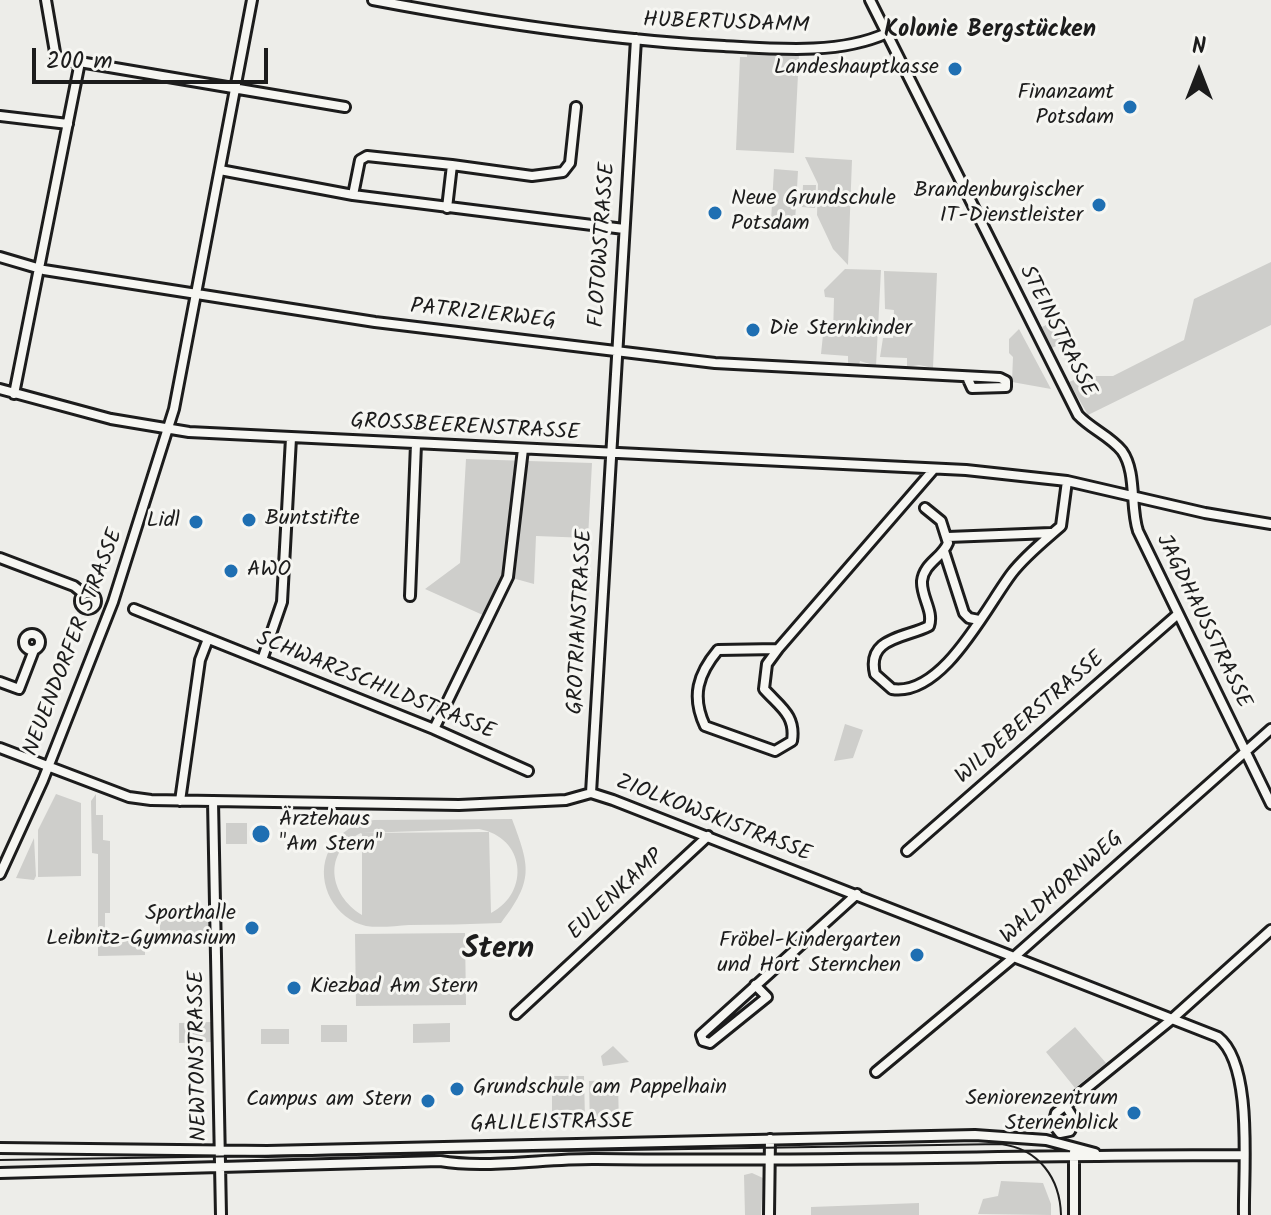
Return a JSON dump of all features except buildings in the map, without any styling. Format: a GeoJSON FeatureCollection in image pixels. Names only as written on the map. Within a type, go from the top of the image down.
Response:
{"type":"FeatureCollection","features":[{"type":"Feature","properties":{"kind":"street"},"geometry":{"type":"LineString","coordinates":[[46,0],[56,58],[236,86],[345,107]]}},
{"type":"Feature","properties":{"kind":"street","name":"NEUENDORFER STRASSE"},"geometry":{"type":"LineString","coordinates":[[0,881],[113,602],[167,429],[252,0]]}},
{"type":"Feature","properties":{"kind":"street","name":"HUBERTUSDAMM"},"geometry":{"type":"LineString","coordinates":[[373,0],[506,24],[636,39],[802,48],[865,41],[887,33]]}},
{"type":"Feature","properties":{"kind":"street","name":"STEINSTRASSE"},"geometry":{"type":"LineString","coordinates":[[870,0],[1078,415],[1124,453],[1129,468],[1131,496]]}},
{"type":"Feature","properties":{"kind":"street","name":"FLOTOWSTRASSE"},"geometry":{"type":"LineString","coordinates":[[610,454],[636,39]]}},
{"type":"Feature","properties":{"kind":"street"},"geometry":{"type":"LineString","coordinates":[[14,394],[80,62]]}},
{"type":"Feature","properties":{"kind":"street"},"geometry":{"type":"LineString","coordinates":[[353,195],[360,160],[367,156],[532,176],[563,172],[570,163],[576,107]]}},
{"type":"Feature","properties":{"kind":"street"},"geometry":{"type":"LineString","coordinates":[[0,116],[68,124]]}},
{"type":"Feature","properties":{"kind":"street"},"geometry":{"type":"LineString","coordinates":[[447,208],[452,165]]}},
{"type":"Feature","properties":{"kind":"street"},"geometry":{"type":"LineString","coordinates":[[220,170],[353,195],[624,229]]}},
{"type":"Feature","properties":{"kind":"street","name":"PATRIZIERWEG"},"geometry":{"type":"LineString","coordinates":[[0,257],[39,267],[309,314],[715,363],[967,377]]}},
{"type":"Feature","properties":{"kind":"street","name":"GROSSBEERENSTRASSE"},"geometry":{"type":"LineString","coordinates":[[0,389],[167,429],[291,438],[934,469],[1067,481],[1271,524]]}},
{"type":"Feature","properties":{"kind":"street"},"geometry":{"type":"LineString","coordinates":[[262,660],[282,602],[291,438]]}},
{"type":"Feature","properties":{"kind":"street"},"geometry":{"type":"LineString","coordinates":[[410,596],[416,444]]}},
{"type":"Feature","properties":{"kind":"street"},"geometry":{"type":"LineString","coordinates":[[434,729],[508,577],[523,449]]}},
{"type":"Feature","properties":{"kind":"street","name":"GROTRIANSTRASSE"},"geometry":{"type":"LineString","coordinates":[[591,793],[610,454]]}},
{"type":"Feature","properties":{"kind":"street"},"geometry":{"type":"LineString","coordinates":[[778,649],[718,650],[698,681],[698,711],[705,726],[775,751],[792,741],[794,725],[788,712],[764,689],[767,664],[934,469]]}},
{"type":"Feature","properties":{"kind":"street"},"geometry":{"type":"LineString","coordinates":[[925,508],[941,521],[948,537],[944,551],[928,566],[923,576],[930,623],[927,628],[886,641],[874,657],[875,674],[892,689],[920,685],[956,654],[1028,554],[1061,526],[1067,481]]}},
{"type":"Feature","properties":{"kind":"street","name":"JAGDHAUSSTRASSE"},"geometry":{"type":"LineString","coordinates":[[1131,496],[1138,531],[1271,804]]}},
{"type":"Feature","properties":{"kind":"street"},"geometry":{"type":"LineString","coordinates":[[948,537],[1053,533]]}},
{"type":"Feature","properties":{"kind":"street"},"geometry":{"type":"LineString","coordinates":[[944,551],[964,613],[969,618],[979,620]]}},
{"type":"Feature","properties":{"kind":"street"},"geometry":{"type":"LineString","coordinates":[[0,558],[74,586],[84,594]]}},
{"type":"Feature","properties":{"kind":"street","name":"SCHWARZSCHILDSTRASSE"},"geometry":{"type":"LineString","coordinates":[[134,609],[434,729],[528,771]]}},
{"type":"Feature","properties":{"kind":"street","name":"WILDEBERSTRASSE"},"geometry":{"type":"LineString","coordinates":[[907,851],[1178,614]]}},
{"type":"Feature","properties":{"kind":"street"},"geometry":{"type":"LineString","coordinates":[[180,801],[200,660],[208,639]]}},
{"type":"Feature","properties":{"kind":"street"},"geometry":{"type":"LineString","coordinates":[[0,682],[19,689],[34,650]]}},
{"type":"Feature","properties":{"kind":"street","name":"WALDHORNWEG"},"geometry":{"type":"LineString","coordinates":[[876,1072],[1014,957],[1271,729]]}},
{"type":"Feature","properties":{"kind":"street","name":"ZIOLKOWSKISTRASSE"},"geometry":{"type":"LineString","coordinates":[[0,748],[129,797],[180,801],[510,804],[574,800],[591,793],[708,836],[1218,1037],[1231,1051],[1240,1080],[1244,1215]]}},
{"type":"Feature","properties":{"kind":"street","name":"NEWTONSTRASSE"},"geometry":{"type":"LineString","coordinates":[[213,801],[221,1215]]}},
{"type":"Feature","properties":{"kind":"street","name":"EULENKAMP"},"geometry":{"type":"LineString","coordinates":[[516,1014],[708,836]]}},
{"type":"Feature","properties":{"kind":"street"},"geometry":{"type":"LineString","coordinates":[[755,985],[767,997],[710,1043],[703,1041],[701,1035],[755,985],[857,894]]}},
{"type":"Feature","properties":{"kind":"street"},"geometry":{"type":"LineString","coordinates":[[1066,1106],[1172,1019],[1271,930]]}},
{"type":"Feature","properties":{"kind":"street","name":"GALILEISTRASSE"},"geometry":{"type":"LineString","coordinates":[[0,1148],[220,1148],[267,1151],[984,1135],[1074,1145],[1103,1156]]}},
{"type":"Feature","properties":{"kind":"street"},"geometry":{"type":"LineString","coordinates":[[769,1215],[770,1139]]}},
{"type":"Feature","properties":{"kind":"street"},"geometry":{"type":"LineString","coordinates":[[1074,1145],[1074,1215]]}},
{"type":"Feature","properties":{"kind":"street","name":"GALILEISTRASSE"},"geometry":{"type":"LineString","coordinates":[[0,1173],[409,1161],[1243,1155]]}},
{"type":"Feature","properties":{"kind":"shaded area"},"geometry":{"type":"Polygon","coordinates":[[[747,52],[799,55],[794,153],[736,150],[740,57],[747,57],[747,52]]]}},
{"type":"Feature","properties":{"kind":"shaded area"},"geometry":{"type":"Polygon","coordinates":[[[805,157],[852,160],[848,265],[833,249],[817,215],[818,184],[805,157]]]}},
{"type":"Feature","properties":{"kind":"shaded area"},"geometry":{"type":"Polygon","coordinates":[[[774,169],[798,171],[795,222],[771,221],[774,169]]]}},
{"type":"Feature","properties":{"kind":"shaded area"},"geometry":{"type":"Polygon","coordinates":[[[803,185],[816,185],[815,208],[802,207],[803,185]]]}},
{"type":"Feature","properties":{"kind":"shaded area"},"geometry":{"type":"Polygon","coordinates":[[[1271,262],[1271,325],[1088,415],[1069,382],[1084,376],[1113,376],[1184,340],[1194,299],[1271,262]]]}},
{"type":"Feature","properties":{"kind":"shaded area"},"geometry":{"type":"Polygon","coordinates":[[[845,269],[881,270],[876,366],[860,361],[859,365],[848,364],[848,356],[821,354],[823,335],[833,335],[834,298],[825,297],[824,290],[845,269]]]}},
{"type":"Feature","properties":{"kind":"shaded area"},"geometry":{"type":"Polygon","coordinates":[[[884,271],[937,273],[933,368],[919,365],[907,367],[907,358],[880,357],[883,338],[893,338],[894,310],[885,309],[884,271]]]}},
{"type":"Feature","properties":{"kind":"shaded area"},"geometry":{"type":"Polygon","coordinates":[[[1052,322],[1062,343],[1052,348],[1042,327],[1052,322]]]}},
{"type":"Feature","properties":{"kind":"shaded area"},"geometry":{"type":"Polygon","coordinates":[[[1019,329],[1051,389],[1012,382],[1013,357],[1009,353],[1009,339],[1019,329]]]}},
{"type":"Feature","properties":{"kind":"shaded area"},"geometry":{"type":"Polygon","coordinates":[[[466,459],[592,463],[588,538],[536,536],[534,584],[505,576],[485,616],[425,589],[460,563],[466,459]]]}},
{"type":"Feature","properties":{"kind":"shaded area"},"geometry":{"type":"Polygon","coordinates":[[[845,724],[863,730],[853,758],[834,761],[845,724]]]}},
{"type":"Feature","properties":{"kind":"shaded area"},"geometry":{"type":"Polygon","coordinates":[[[56,794],[81,803],[81,876],[38,877],[38,830],[56,794]]]}},
{"type":"Feature","properties":{"kind":"shaded area"},"geometry":{"type":"Polygon","coordinates":[[[96,794],[96,815],[103,815],[103,840],[110,841],[110,913],[105,913],[105,930],[120,931],[121,936],[145,936],[145,955],[98,956],[98,854],[92,853],[91,801],[96,794]]]}},
{"type":"Feature","properties":{"kind":"shaded area"},"geometry":{"type":"Polygon","coordinates":[[[512,819],[523,849],[526,873],[512,908],[501,923],[376,927],[366,926],[345,916],[326,888],[324,866],[327,855],[340,836],[352,827],[374,820],[512,819]],[[479,829],[362,833],[488,832],[479,829]],[[489,832],[491,913],[504,904],[517,879],[514,854],[489,832]],[[362,834],[348,841],[335,862],[334,874],[342,896],[362,915],[362,834]]]}},
{"type":"Feature","properties":{"kind":"shaded area"},"geometry":{"type":"Polygon","coordinates":[[[226,823],[247,823],[247,844],[226,844],[226,823]]]}},
{"type":"Feature","properties":{"kind":"shaded area"},"geometry":{"type":"Polygon","coordinates":[[[34,838],[36,876],[34,880],[16,878],[34,838]]]}},
{"type":"Feature","properties":{"kind":"shaded area"},"geometry":{"type":"Polygon","coordinates":[[[207,908],[210,912],[208,944],[160,945],[160,911],[207,908]]]}},
{"type":"Feature","properties":{"kind":"shaded area"},"geometry":{"type":"Polygon","coordinates":[[[465,933],[466,1005],[356,1006],[355,934],[465,933]]]}},
{"type":"Feature","properties":{"kind":"shaded area"},"geometry":{"type":"Polygon","coordinates":[[[211,1022],[211,1042],[179,1043],[179,1023],[211,1022]]]}},
{"type":"Feature","properties":{"kind":"shaded area"},"geometry":{"type":"Polygon","coordinates":[[[450,1023],[450,1042],[413,1043],[413,1024],[450,1023]]]}},
{"type":"Feature","properties":{"kind":"shaded area"},"geometry":{"type":"Polygon","coordinates":[[[321,1025],[347,1025],[347,1042],[321,1042],[321,1025]]]}},
{"type":"Feature","properties":{"kind":"shaded area"},"geometry":{"type":"Polygon","coordinates":[[[1075,1027],[1106,1063],[1075,1088],[1046,1052],[1075,1027]]]}},
{"type":"Feature","properties":{"kind":"shaded area"},"geometry":{"type":"Polygon","coordinates":[[[261,1029],[289,1029],[289,1044],[261,1044],[261,1029]]]}},
{"type":"Feature","properties":{"kind":"shaded area"},"geometry":{"type":"Polygon","coordinates":[[[613,1046],[629,1062],[603,1066],[601,1056],[613,1046]]]}},
{"type":"Feature","properties":{"kind":"shaded area"},"geometry":{"type":"Polygon","coordinates":[[[552,1076],[584,1076],[585,1120],[552,1120],[552,1076]]]}},
{"type":"Feature","properties":{"kind":"shaded area"},"geometry":{"type":"Polygon","coordinates":[[[618,1080],[619,1129],[590,1129],[589,1081],[618,1080]]]}},
{"type":"Feature","properties":{"kind":"shaded area"},"geometry":{"type":"Polygon","coordinates":[[[752,1173],[763,1178],[761,1215],[745,1215],[744,1175],[752,1173]]]}},
{"type":"Feature","properties":{"kind":"shaded area"},"geometry":{"type":"Polygon","coordinates":[[[1001,1181],[1043,1183],[1051,1204],[1051,1215],[978,1214],[983,1199],[998,1196],[1001,1181]]]}},
{"type":"Feature","properties":{"kind":"shaded area"},"geometry":{"type":"Polygon","coordinates":[[[919,1203],[919,1215],[811,1215],[811,1207],[919,1203]]]}},
{"type":"Feature","properties":{"kind":"tram line"},"geometry":{"type":"LineString","coordinates":[[0,1160],[1001,1144],[1026,1152],[1045,1168],[1057,1189],[1061,1215]]}},
{"type":"Feature","properties":{"kind":"place","name":"Landeshauptkasse"},"geometry":{"type":"Point","coordinates":[955,69]}},
{"type":"Feature","properties":{"kind":"place","name":"Finanzamt Potsdam"},"geometry":{"type":"Point","coordinates":[1130,107]}},
{"type":"Feature","properties":{"kind":"place","name":"Brandenburgischer IT-Dienstleister"},"geometry":{"type":"Point","coordinates":[1099,205]}},
{"type":"Feature","properties":{"kind":"place","name":"Neue Grundschule Potsdam"},"geometry":{"type":"Point","coordinates":[715,213]}},
{"type":"Feature","properties":{"kind":"place","name":"Die Sternkinder"},"geometry":{"type":"Point","coordinates":[753,330]}},
{"type":"Feature","properties":{"kind":"place","name":"Buntstifte"},"geometry":{"type":"Point","coordinates":[249,520]}},
{"type":"Feature","properties":{"kind":"place","name":"Lidl"},"geometry":{"type":"Point","coordinates":[196,522]}},
{"type":"Feature","properties":{"kind":"place","name":"AWO"},"geometry":{"type":"Point","coordinates":[231,571]}},
{"type":"Feature","properties":{"kind":"place","name":"Ärztehaus \"Am Stern\""},"geometry":{"type":"Point","coordinates":[261,834]}},
{"type":"Feature","properties":{"kind":"place","name":"Sporthalle Leibnitz-Gymnasium"},"geometry":{"type":"Point","coordinates":[252,928]}},
{"type":"Feature","properties":{"kind":"place","name":"Fröbel-Kindergarten und Hort Sternchen"},"geometry":{"type":"Point","coordinates":[917,955]}},
{"type":"Feature","properties":{"kind":"place","name":"Kiezbad Am Stern"},"geometry":{"type":"Point","coordinates":[294,988]}},
{"type":"Feature","properties":{"kind":"place","name":"Grundschule am Pappelhain"},"geometry":{"type":"Point","coordinates":[457,1089]}},
{"type":"Feature","properties":{"kind":"place","name":"Campus am Stern"},"geometry":{"type":"Point","coordinates":[428,1101]}},
{"type":"Feature","properties":{"kind":"place","name":"Seniorenzentrum Sternenblick"},"geometry":{"type":"Point","coordinates":[1134,1113]}},
{"type":"Feature","properties":{"kind":"district","name":"Kolonie Bergstücken"},"geometry":{"type":"Point","coordinates":[990,32]}},
{"type":"Feature","properties":{"kind":"district","name":"Stern"},"geometry":{"type":"Point","coordinates":[498,952]}}]}
